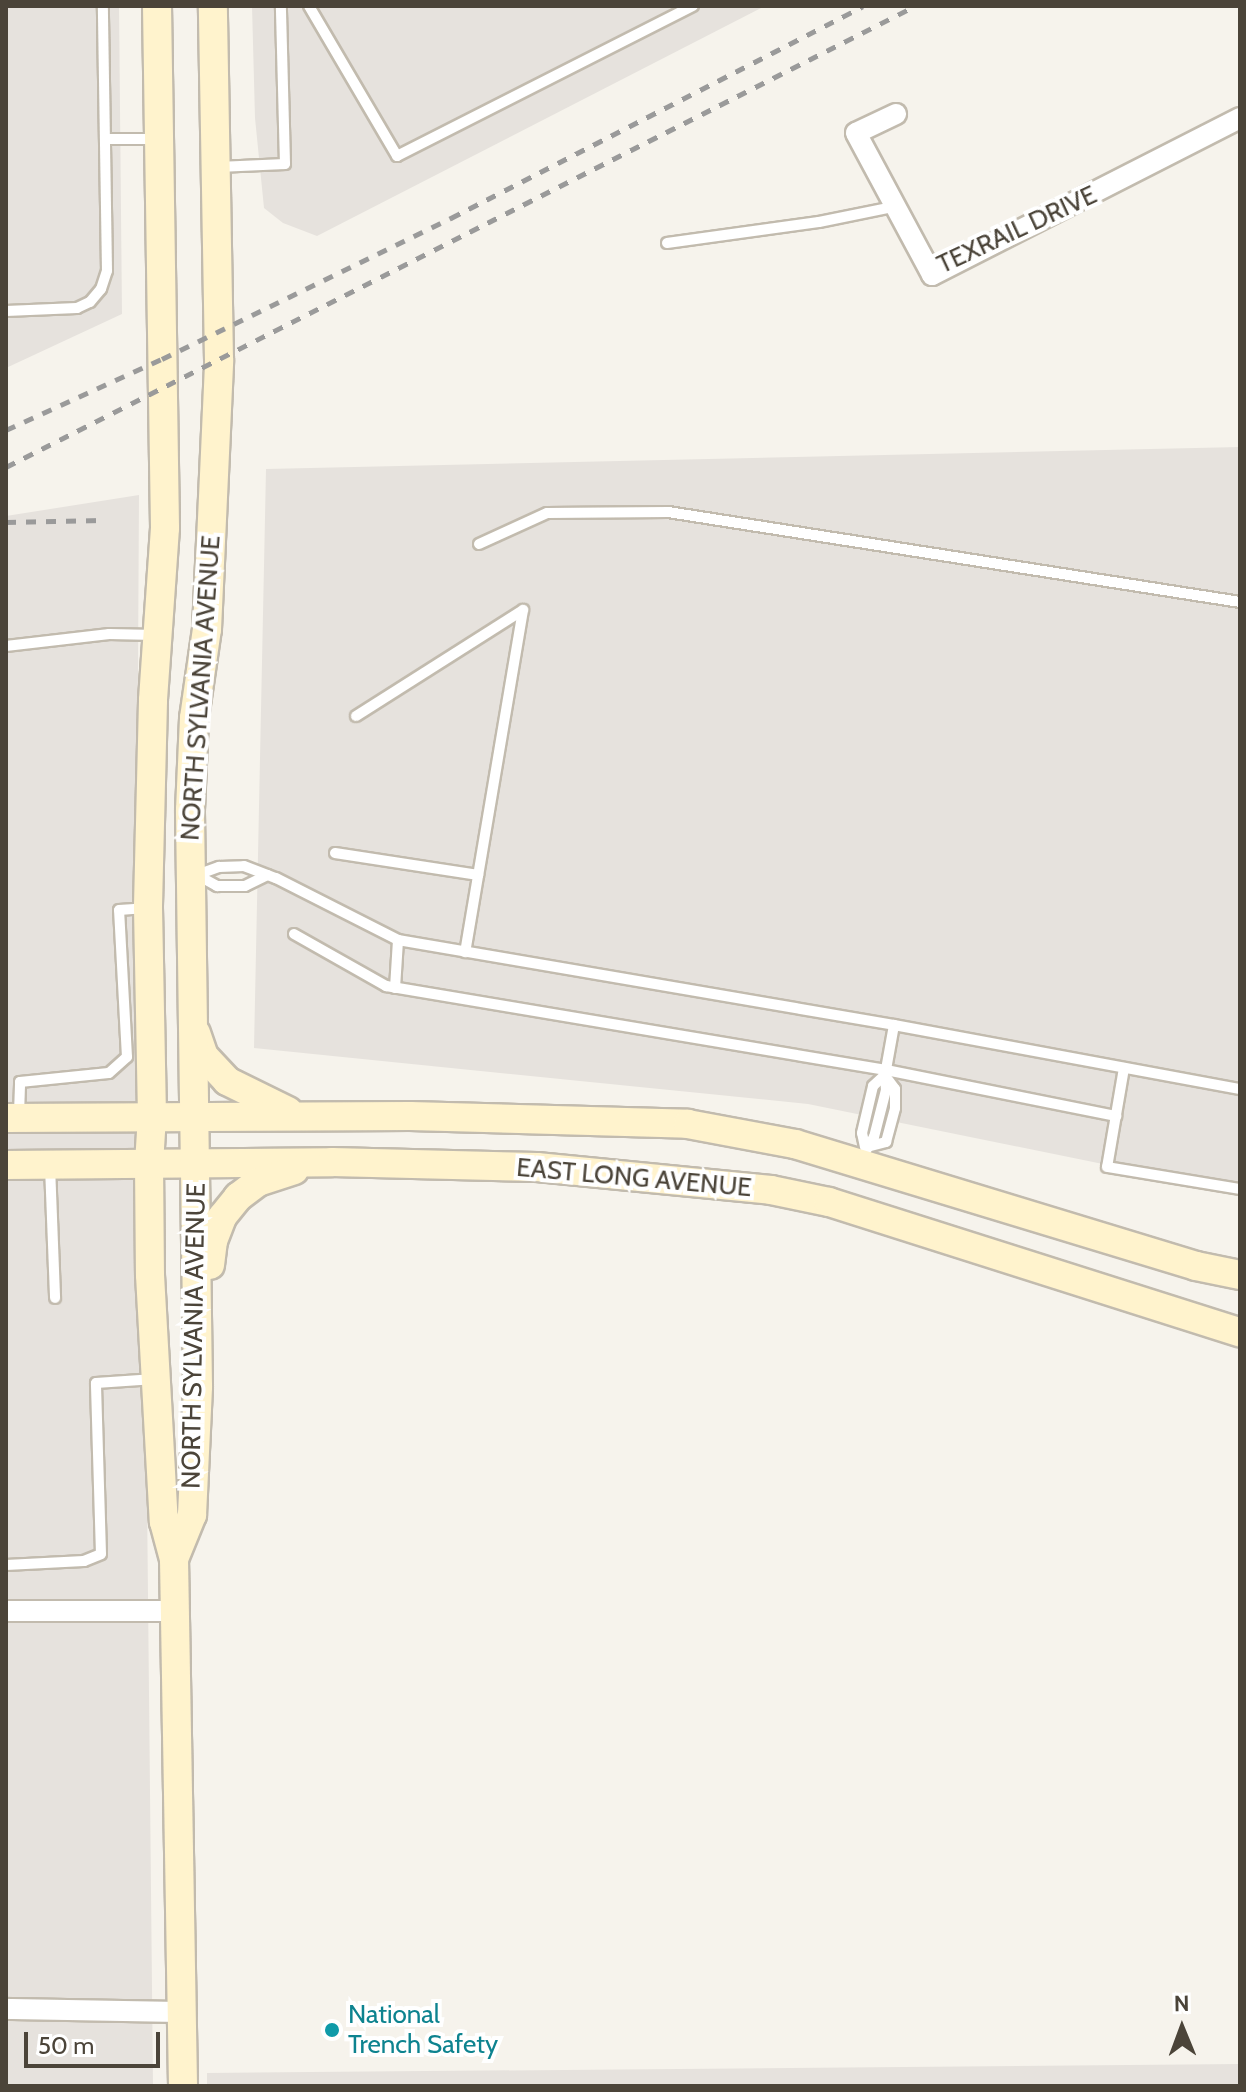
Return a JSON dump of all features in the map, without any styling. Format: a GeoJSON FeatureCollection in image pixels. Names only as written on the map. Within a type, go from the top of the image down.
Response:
{"type":"FeatureCollection","features":[{"type":"Feature","properties":{"kind":"main road","name":"NORTH SYLVANIA AVENUE"},"geometry":{"type":"LineString","coordinates":[[157,6],[165,528],[148,908],[152,1116],[150,1275],[164,1522],[174,1559],[183,2086]]}},
{"type":"Feature","properties":{"kind":"main road","name":"NORTH SYLVANIA AVENUE"},"geometry":{"type":"LineString","coordinates":[[174,1559],[192,1515],[198,1376],[193,1023],[194,718],[207,629],[219,360],[213,6]]}},
{"type":"Feature","properties":{"kind":"main road"},"geometry":{"type":"LineString","coordinates":[[158,635],[207,629]]}},
{"type":"Feature","properties":{"kind":"main road"},"geometry":{"type":"LineString","coordinates":[[193,1023],[204,1056],[227,1081],[300,1116]]}},
{"type":"Feature","properties":{"kind":"main road","name":"EAST LONG AVENUE"},"geometry":{"type":"LineString","coordinates":[[12,1118],[300,1116],[584,1119],[688,1124],[862,1155],[1196,1266],[1240,1275]]}},
{"type":"Feature","properties":{"kind":"main road"},"geometry":{"type":"LineString","coordinates":[[843,1207],[862,1155]]}},
{"type":"Feature","properties":{"kind":"main road"},"geometry":{"type":"LineString","coordinates":[[157,1383],[198,1376],[213,1241],[222,1217],[238,1197],[258,1182],[282,1172],[332,1162]]}},
{"type":"Feature","properties":{"kind":"main road","name":"EAST LONG AVENUE"},"geometry":{"type":"LineString","coordinates":[[6,1165],[332,1162],[537,1167],[771,1190],[843,1207],[1240,1332]]}},
{"type":"Feature","properties":{"kind":"street","name":"TEXRAIL DRIVE"},"geometry":{"type":"LineString","coordinates":[[896,114],[856,133],[932,275],[1240,118]]}},
{"type":"Feature","properties":{"kind":"street"},"geometry":{"type":"LineString","coordinates":[[6,1611],[175,1611]]}},
{"type":"Feature","properties":{"kind":"street"},"geometry":{"type":"LineString","coordinates":[[6,2009],[183,2012]]}},
{"type":"Feature","properties":{"kind":"lane"},"geometry":{"type":"LineString","coordinates":[[6,311],[77,308],[90,302],[101,289],[107,271],[103,6]]}},
{"type":"Feature","properties":{"kind":"lane"},"geometry":{"type":"LineString","coordinates":[[216,167],[285,164],[281,6]]}},
{"type":"Feature","properties":{"kind":"lane"},"geometry":{"type":"LineString","coordinates":[[309,6],[397,156],[693,6]]}},
{"type":"Feature","properties":{"kind":"lane"},"geometry":{"type":"LineString","coordinates":[[105,139],[159,139]]}},
{"type":"Feature","properties":{"kind":"lane"},"geometry":{"type":"LineString","coordinates":[[667,243],[819,222],[893,207]]}},
{"type":"Feature","properties":{"kind":"lane"},"geometry":{"type":"LineString","coordinates":[[479,544],[547,513],[668,512],[1240,602]]}},
{"type":"Feature","properties":{"kind":"lane"},"geometry":{"type":"LineString","coordinates":[[356,716],[523,610],[465,952]]}},
{"type":"Feature","properties":{"kind":"lane"},"geometry":{"type":"LineString","coordinates":[[6,646],[109,634],[158,635]]}},
{"type":"Feature","properties":{"kind":"lane"},"geometry":{"type":"LineString","coordinates":[[335,853],[478,875]]}},
{"type":"Feature","properties":{"kind":"lane"},"geometry":{"type":"LineString","coordinates":[[195,876],[219,867],[244,866],[398,940],[894,1025],[1240,1089]]}},
{"type":"Feature","properties":{"kind":"lane"},"geometry":{"type":"LineString","coordinates":[[195,876],[217,886],[245,886],[268,875]]}},
{"type":"Feature","properties":{"kind":"lane"},"geometry":{"type":"LineString","coordinates":[[12,1118],[20,1082],[109,1073],[127,1057],[119,910],[148,908]]}},
{"type":"Feature","properties":{"kind":"lane"},"geometry":{"type":"LineString","coordinates":[[294,934],[386,986],[395,988],[1116,1116]]}},
{"type":"Feature","properties":{"kind":"lane"},"geometry":{"type":"LineString","coordinates":[[395,988],[398,940]]}},
{"type":"Feature","properties":{"kind":"lane"},"geometry":{"type":"LineString","coordinates":[[862,1155],[874,1137],[882,1106],[894,1025]]}},
{"type":"Feature","properties":{"kind":"lane"},"geometry":{"type":"LineString","coordinates":[[1124,1068],[1107,1167],[1240,1189]]}},
{"type":"Feature","properties":{"kind":"lane"},"geometry":{"type":"LineString","coordinates":[[50,1164],[55,1298]]}},
{"type":"Feature","properties":{"kind":"lane"},"geometry":{"type":"LineString","coordinates":[[6,1565],[84,1561],[101,1554],[96,1383],[157,1383]]}},
{"type":"Feature","properties":{"kind":"shaded area"},"geometry":{"type":"Polygon","coordinates":[[[6,6],[119,6],[122,314],[6,368],[6,6]]]}},
{"type":"Feature","properties":{"kind":"shaded area"},"geometry":{"type":"Polygon","coordinates":[[[252,6],[765,6],[317,236],[283,223],[264,208],[255,118],[252,6]]]}},
{"type":"Feature","properties":{"kind":"shaded area"},"geometry":{"type":"Polygon","coordinates":[[[1240,447],[1240,1192],[808,1104],[254,1048],[266,469],[1240,447]]]}},
{"type":"Feature","properties":{"kind":"shaded area"},"geometry":{"type":"Polygon","coordinates":[[[139,495],[135,1199],[147,1497],[153,2086],[6,2086],[6,516],[139,495]]]}},
{"type":"Feature","properties":{"kind":"shaded area"},"geometry":{"type":"Polygon","coordinates":[[[1240,2064],[1240,2086],[207,2086],[207,2073],[1240,2064]]]}},
{"type":"Feature","properties":{"kind":"railway"},"geometry":{"type":"LineString","coordinates":[[6,430],[162,359],[451,218],[863,6]]}},
{"type":"Feature","properties":{"kind":"railway"},"geometry":{"type":"LineString","coordinates":[[6,467],[915,6]]}},
{"type":"Feature","properties":{"kind":"railway"},"geometry":{"type":"LineString","coordinates":[[6,522],[103,520]]}},
{"type":"Feature","properties":{"kind":"place","name":"National Trench Safety"},"geometry":{"type":"Point","coordinates":[332,2030]}}]}
